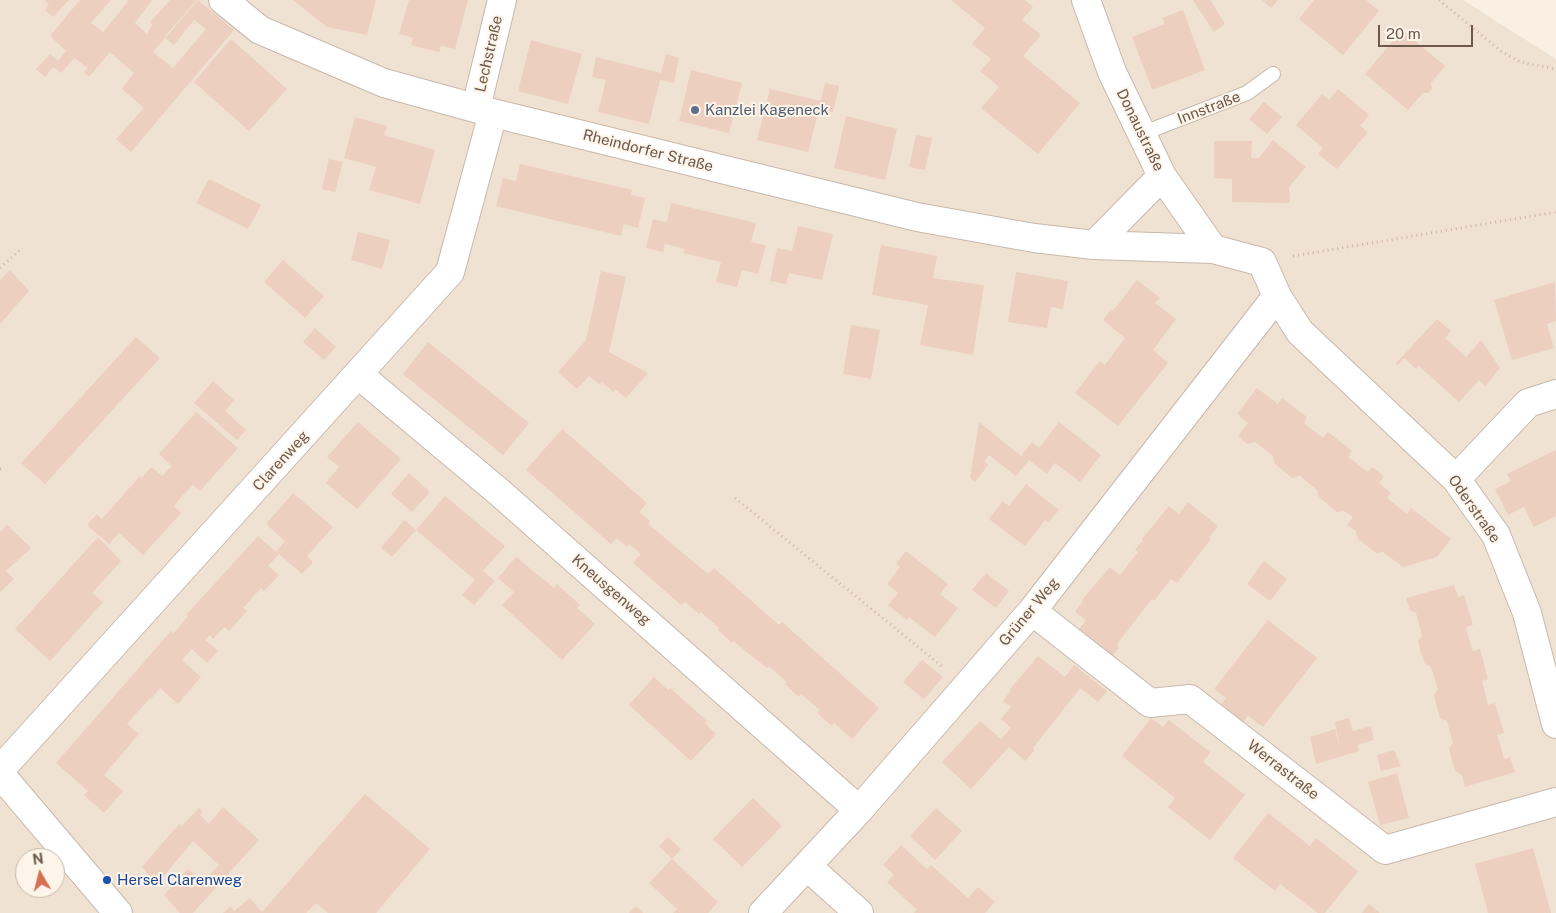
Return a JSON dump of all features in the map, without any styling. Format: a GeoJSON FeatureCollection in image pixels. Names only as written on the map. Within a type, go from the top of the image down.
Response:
{"type":"FeatureCollection","features":[{"type":"Feature","properties":{"kind":"street","name":"Rheindorfer Straße"},"geometry":{"type":"LineString","coordinates":[[223,0],[260,30],[269,34],[384,82],[484,110],[917,217],[1034,238],[1094,245],[1213,249],[1262,262]]}},
{"type":"Feature","properties":{"kind":"street","name":"Lechstraße"},"geometry":{"type":"LineString","coordinates":[[484,110],[502,0]]}},
{"type":"Feature","properties":{"kind":"street","name":"Donaustraße"},"geometry":{"type":"LineString","coordinates":[[1086,0],[1112,72],[1162,176],[1213,249]]}},
{"type":"Feature","properties":{"kind":"street","name":"Clarenweg"},"geometry":{"type":"LineString","coordinates":[[0,772],[450,272],[484,110]]}},
{"type":"Feature","properties":{"kind":"street"},"geometry":{"type":"LineString","coordinates":[[1094,245],[1162,176]]}},
{"type":"Feature","properties":{"kind":"street"},"geometry":{"type":"LineString","coordinates":[[1262,262],[1277,296]]}},
{"type":"Feature","properties":{"kind":"street","name":"Oderstraße"},"geometry":{"type":"LineString","coordinates":[[1277,296],[1300,332],[1456,479],[1496,535],[1527,613],[1556,724]]}},
{"type":"Feature","properties":{"kind":"street","name":"Grüner Weg"},"geometry":{"type":"LineString","coordinates":[[763,913],[859,810],[1032,611],[1277,296]]}},
{"type":"Feature","properties":{"kind":"street","name":"Kneusgenweg"},"geometry":{"type":"LineString","coordinates":[[359,375],[499,492],[859,810]]}},
{"type":"Feature","properties":{"kind":"street"},"geometry":{"type":"LineString","coordinates":[[1456,479],[1528,403],[1556,394]]}},
{"type":"Feature","properties":{"kind":"street","name":"Werrastraße"},"geometry":{"type":"LineString","coordinates":[[1032,611],[1150,703],[1190,699],[1385,850],[1556,802]]}},
{"type":"Feature","properties":{"kind":"street"},"geometry":{"type":"LineString","coordinates":[[0,772],[118,913]]}},
{"type":"Feature","properties":{"kind":"street"},"geometry":{"type":"LineString","coordinates":[[807,866],[859,913]]}},
{"type":"Feature","properties":{"kind":"lane","name":"Innstraße"},"geometry":{"type":"LineString","coordinates":[[1141,134],[1247,93],[1273,74]]}},
{"type":"Feature","properties":{"kind":"path"},"geometry":{"type":"LineString","coordinates":[[1438,0],[1501,51],[1520,62],[1556,69]]}},
{"type":"Feature","properties":{"kind":"path"},"geometry":{"type":"LineString","coordinates":[[1262,262],[1556,212]]}},
{"type":"Feature","properties":{"kind":"path"},"geometry":{"type":"LineString","coordinates":[[0,268],[20,250]]}},
{"type":"Feature","properties":{"kind":"path"},"geometry":{"type":"LineString","coordinates":[[0,469],[5,468]]}},
{"type":"Feature","properties":{"kind":"path"},"geometry":{"type":"LineString","coordinates":[[735,498],[966,686]]}},
{"type":"Feature","properties":{"kind":"shaded area"},"geometry":{"type":"Polygon","coordinates":[[[0,0],[1463,0],[1556,59],[1556,913],[0,913],[0,0]]]}},
{"type":"Feature","properties":{"kind":"building"},"geometry":{"type":"Polygon","coordinates":[[[44,0],[69,0],[53,17],[45,10],[49,4],[44,0]]]}},
{"type":"Feature","properties":{"kind":"building"},"geometry":{"type":"Polygon","coordinates":[[[80,0],[111,0],[91,23],[103,32],[128,0],[152,0],[135,23],[147,34],[152,25],[150,22],[170,0],[197,0],[166,37],[198,0],[234,30],[131,152],[116,139],[144,108],[122,89],[134,73],[110,52],[89,77],[84,72],[88,68],[74,58],[61,73],[53,67],[45,77],[36,69],[50,54],[58,61],[66,51],[50,36],[80,0]],[[194,20],[174,45],[165,38],[153,52],[173,68],[206,29],[194,20]]]}},
{"type":"Feature","properties":{"kind":"building"},"geometry":{"type":"Polygon","coordinates":[[[293,0],[376,0],[367,35],[327,27],[293,0]]]}},
{"type":"Feature","properties":{"kind":"building"},"geometry":{"type":"Polygon","coordinates":[[[409,0],[468,0],[455,49],[441,46],[439,52],[411,45],[413,38],[399,34],[409,0]]]}},
{"type":"Feature","properties":{"kind":"building"},"geometry":{"type":"Polygon","coordinates":[[[951,0],[1025,0],[1033,7],[1022,20],[1041,35],[1023,56],[1080,103],[1038,154],[981,108],[999,87],[980,71],[991,59],[972,44],[985,28],[951,0]]]}},
{"type":"Feature","properties":{"kind":"building"},"geometry":{"type":"Polygon","coordinates":[[[1193,0],[1210,0],[1225,24],[1214,32],[1193,0]]]}},
{"type":"Feature","properties":{"kind":"building"},"geometry":{"type":"Polygon","coordinates":[[[1262,0],[1278,0],[1271,8],[1262,0]]]}},
{"type":"Feature","properties":{"kind":"building"},"geometry":{"type":"Polygon","coordinates":[[[1314,0],[1366,0],[1379,11],[1343,55],[1299,19],[1314,0]]]}},
{"type":"Feature","properties":{"kind":"building"},"geometry":{"type":"Polygon","coordinates":[[[1183,10],[1205,70],[1152,90],[1132,37],[1165,24],[1162,18],[1183,10]]]}},
{"type":"Feature","properties":{"kind":"building"},"geometry":{"type":"Polygon","coordinates":[[[1402,30],[1445,66],[1431,83],[1432,89],[1428,93],[1423,93],[1408,110],[1365,74],[1402,30]]]}},
{"type":"Feature","properties":{"kind":"building"},"geometry":{"type":"Polygon","coordinates":[[[231,39],[287,89],[249,131],[194,82],[231,39]]]}},
{"type":"Feature","properties":{"kind":"building"},"geometry":{"type":"Polygon","coordinates":[[[531,40],[582,54],[568,104],[518,91],[531,40]]]}},
{"type":"Feature","properties":{"kind":"building"},"geometry":{"type":"Polygon","coordinates":[[[666,54],[679,58],[674,83],[660,80],[649,124],[598,112],[606,80],[592,77],[596,57],[661,73],[666,54]]]}},
{"type":"Feature","properties":{"kind":"building"},"geometry":{"type":"Polygon","coordinates":[[[691,70],[742,83],[729,133],[679,121],[691,70]]]}},
{"type":"Feature","properties":{"kind":"building"},"geometry":{"type":"Polygon","coordinates":[[[825,83],[839,86],[833,112],[819,109],[808,152],[757,140],[770,89],[821,101],[825,83]]]}},
{"type":"Feature","properties":{"kind":"building"},"geometry":{"type":"Polygon","coordinates":[[[1338,89],[1369,115],[1360,126],[1368,132],[1337,169],[1318,154],[1323,148],[1296,125],[1322,94],[1329,100],[1338,89]]]}},
{"type":"Feature","properties":{"kind":"building"},"geometry":{"type":"Polygon","coordinates":[[[1264,102],[1282,117],[1267,134],[1249,119],[1264,102]]]}},
{"type":"Feature","properties":{"kind":"building"},"geometry":{"type":"Polygon","coordinates":[[[846,116],[897,129],[885,180],[834,168],[846,116]]]}},
{"type":"Feature","properties":{"kind":"building"},"geometry":{"type":"Polygon","coordinates":[[[355,117],[387,126],[384,135],[435,150],[420,204],[369,190],[376,167],[344,158],[355,117]]]}},
{"type":"Feature","properties":{"kind":"building"},"geometry":{"type":"Polygon","coordinates":[[[916,135],[932,138],[925,170],[909,167],[916,135]]]}},
{"type":"Feature","properties":{"kind":"building"},"geometry":{"type":"Polygon","coordinates":[[[1273,140],[1306,167],[1289,187],[1290,203],[1232,202],[1232,179],[1214,178],[1214,141],[1252,141],[1251,158],[1259,158],[1273,140]]]}},
{"type":"Feature","properties":{"kind":"building"},"geometry":{"type":"Polygon","coordinates":[[[329,159],[343,162],[335,192],[322,189],[329,159]]]}},
{"type":"Feature","properties":{"kind":"building"},"geometry":{"type":"Polygon","coordinates":[[[520,164],[632,190],[631,195],[645,198],[638,228],[624,224],[621,236],[496,206],[503,178],[516,181],[520,164]]]}},
{"type":"Feature","properties":{"kind":"building"},"geometry":{"type":"Polygon","coordinates":[[[209,179],[261,205],[248,229],[196,203],[209,179]]]}},
{"type":"Feature","properties":{"kind":"building"},"geometry":{"type":"Polygon","coordinates":[[[671,203],[756,223],[751,242],[766,245],[758,274],[742,270],[737,287],[716,282],[721,262],[683,253],[685,249],[665,244],[663,252],[646,248],[653,219],[667,222],[671,203]]]}},
{"type":"Feature","properties":{"kind":"building"},"geometry":{"type":"Polygon","coordinates":[[[798,226],[833,234],[822,280],[789,273],[786,284],[770,281],[777,248],[792,251],[798,226]]]}},
{"type":"Feature","properties":{"kind":"building"},"geometry":{"type":"Polygon","coordinates":[[[358,232],[390,240],[382,269],[351,260],[358,232]]]}},
{"type":"Feature","properties":{"kind":"building"},"geometry":{"type":"Polygon","coordinates":[[[881,245],[937,256],[933,278],[984,285],[973,355],[920,345],[928,305],[872,295],[881,245]]]}},
{"type":"Feature","properties":{"kind":"building"},"geometry":{"type":"Polygon","coordinates":[[[283,260],[324,296],[305,318],[264,282],[283,260]]]}},
{"type":"Feature","properties":{"kind":"building"},"geometry":{"type":"Polygon","coordinates":[[[10,270],[29,291],[0,324],[0,280],[10,270]]]}},
{"type":"Feature","properties":{"kind":"building"},"geometry":{"type":"Polygon","coordinates":[[[601,271],[626,277],[609,352],[648,373],[626,398],[615,389],[613,392],[602,382],[600,385],[589,376],[577,389],[558,372],[586,340],[601,271]]]}},
{"type":"Feature","properties":{"kind":"building"},"geometry":{"type":"Polygon","coordinates":[[[1016,272],[1068,281],[1063,309],[1051,307],[1047,328],[1008,322],[1016,272]]]}},
{"type":"Feature","properties":{"kind":"building"},"geometry":{"type":"Polygon","coordinates":[[[1137,280],[1160,298],[1155,303],[1176,319],[1153,350],[1168,363],[1118,426],[1075,393],[1100,361],[1105,365],[1125,338],[1103,320],[1111,309],[1113,311],[1137,280]]]}},
{"type":"Feature","properties":{"kind":"building"},"geometry":{"type":"Polygon","coordinates":[[[1555,282],[1556,321],[1547,324],[1554,348],[1512,360],[1494,300],[1555,282]]]}},
{"type":"Feature","properties":{"kind":"building"},"geometry":{"type":"Polygon","coordinates":[[[1437,319],[1451,331],[1445,338],[1466,357],[1481,340],[1500,368],[1485,386],[1479,380],[1459,402],[1419,366],[1416,369],[1404,358],[1398,365],[1396,363],[1437,319]]]}},
{"type":"Feature","properties":{"kind":"building"},"geometry":{"type":"Polygon","coordinates":[[[851,325],[880,330],[871,379],[843,374],[851,325]]]}},
{"type":"Feature","properties":{"kind":"building"},"geometry":{"type":"Polygon","coordinates":[[[315,328],[336,347],[324,360],[303,342],[315,328]]]}},
{"type":"Feature","properties":{"kind":"building"},"geometry":{"type":"Polygon","coordinates":[[[136,337],[160,358],[45,484],[21,463],[136,337]]]}},
{"type":"Feature","properties":{"kind":"building"},"geometry":{"type":"Polygon","coordinates":[[[428,342],[529,423],[503,455],[403,374],[428,342]]]}},
{"type":"Feature","properties":{"kind":"building"},"geometry":{"type":"Polygon","coordinates":[[[213,381],[234,400],[225,411],[246,430],[237,440],[194,403],[213,381]]]}},
{"type":"Feature","properties":{"kind":"building"},"geometry":{"type":"Polygon","coordinates":[[[1257,388],[1278,404],[1282,398],[1307,417],[1304,423],[1323,438],[1328,432],[1352,451],[1348,457],[1368,472],[1372,467],[1384,476],[1379,483],[1391,493],[1387,498],[1407,514],[1411,508],[1451,539],[1437,557],[1403,567],[1383,552],[1376,553],[1358,539],[1356,531],[1347,525],[1353,517],[1344,511],[1337,512],[1319,497],[1317,490],[1300,476],[1292,478],[1274,463],[1273,456],[1255,442],[1247,444],[1238,436],[1248,423],[1237,414],[1257,388]]]}},
{"type":"Feature","properties":{"kind":"building"},"geometry":{"type":"Polygon","coordinates":[[[196,412],[238,448],[200,491],[193,485],[183,495],[174,506],[181,513],[143,555],[119,533],[109,544],[87,525],[97,514],[102,519],[140,476],[142,478],[151,467],[162,476],[172,466],[159,454],[196,412]]]}},
{"type":"Feature","properties":{"kind":"building"},"geometry":{"type":"Polygon","coordinates":[[[358,422],[401,459],[357,509],[326,483],[339,467],[327,457],[358,422]]]}},
{"type":"Feature","properties":{"kind":"building"},"geometry":{"type":"Polygon","coordinates":[[[979,422],[1021,456],[1032,442],[1039,448],[1059,422],[1101,455],[1080,482],[1055,463],[1047,474],[1029,460],[1016,476],[989,455],[984,461],[988,465],[975,482],[970,478],[979,422]]]}},
{"type":"Feature","properties":{"kind":"building"},"geometry":{"type":"Polygon","coordinates":[[[562,429],[647,503],[639,512],[650,521],[648,524],[708,574],[714,568],[779,625],[782,622],[879,708],[852,739],[834,723],[832,726],[817,713],[820,710],[801,694],[799,697],[785,684],[787,682],[769,666],[767,668],[733,641],[732,643],[701,612],[699,614],[685,602],[681,605],[633,563],[641,554],[629,544],[627,547],[617,538],[611,544],[526,470],[562,429]]]}},
{"type":"Feature","properties":{"kind":"building"},"geometry":{"type":"Polygon","coordinates":[[[1556,450],[1556,516],[1534,527],[1524,507],[1508,515],[1495,489],[1511,481],[1507,474],[1556,450]]]}},
{"type":"Feature","properties":{"kind":"building"},"geometry":{"type":"Polygon","coordinates":[[[409,473],[430,492],[412,512],[391,494],[409,473]]]}},
{"type":"Feature","properties":{"kind":"building"},"geometry":{"type":"Polygon","coordinates":[[[1026,484],[1059,510],[1048,523],[1045,520],[1025,546],[989,519],[1003,501],[1009,506],[1026,484]]]}},
{"type":"Feature","properties":{"kind":"building"},"geometry":{"type":"Polygon","coordinates":[[[293,493],[333,527],[307,556],[313,562],[302,574],[279,554],[268,566],[279,575],[264,591],[261,588],[243,608],[247,611],[229,631],[224,627],[213,639],[210,635],[205,640],[218,651],[207,663],[192,649],[182,660],[201,677],[178,704],[160,688],[127,724],[139,734],[104,775],[123,791],[104,813],[84,795],[88,791],[56,763],[171,631],[173,634],[188,616],[186,615],[258,536],[276,552],[285,541],[266,524],[293,493]]]}},
{"type":"Feature","properties":{"kind":"building"},"geometry":{"type":"Polygon","coordinates":[[[445,496],[505,546],[483,571],[495,581],[474,605],[462,595],[475,580],[416,530],[445,496]]]}},
{"type":"Feature","properties":{"kind":"building"},"geometry":{"type":"Polygon","coordinates":[[[1188,502],[1218,526],[1209,538],[1211,539],[1177,583],[1171,579],[1154,601],[1152,599],[1117,644],[1119,647],[1111,658],[1077,632],[1086,620],[1075,612],[1082,600],[1110,567],[1120,575],[1138,552],[1135,550],[1142,539],[1169,506],[1179,514],[1188,502]]]}},
{"type":"Feature","properties":{"kind":"building"},"geometry":{"type":"Polygon","coordinates":[[[404,520],[416,530],[392,557],[381,548],[404,520]]]}},
{"type":"Feature","properties":{"kind":"building"},"geometry":{"type":"Polygon","coordinates":[[[7,525],[31,548],[6,571],[14,579],[0,592],[0,532],[7,525]]]}},
{"type":"Feature","properties":{"kind":"building"},"geometry":{"type":"Polygon","coordinates":[[[98,537],[121,561],[92,593],[103,602],[50,661],[15,629],[98,537]]]}},
{"type":"Feature","properties":{"kind":"building"},"geometry":{"type":"Polygon","coordinates":[[[906,551],[948,584],[940,594],[958,608],[935,637],[909,617],[907,620],[888,605],[898,593],[887,584],[900,567],[896,564],[906,551]]]}},
{"type":"Feature","properties":{"kind":"building"},"geometry":{"type":"Polygon","coordinates":[[[516,557],[554,588],[557,584],[580,605],[577,608],[595,624],[562,660],[502,605],[514,592],[498,578],[516,557]]]}},
{"type":"Feature","properties":{"kind":"building"},"geometry":{"type":"Polygon","coordinates":[[[1264,561],[1287,579],[1270,601],[1247,584],[1264,561]]]}},
{"type":"Feature","properties":{"kind":"building"},"geometry":{"type":"Polygon","coordinates":[[[986,573],[1009,591],[996,608],[972,590],[986,573]]]}},
{"type":"Feature","properties":{"kind":"building"},"geometry":{"type":"Polygon","coordinates":[[[1454,585],[1458,597],[1464,595],[1473,625],[1466,627],[1473,651],[1480,649],[1488,679],[1482,681],[1488,705],[1495,703],[1504,733],[1497,735],[1504,759],[1510,757],[1515,772],[1465,787],[1462,775],[1456,772],[1452,761],[1449,749],[1453,743],[1447,721],[1440,718],[1434,695],[1438,690],[1431,667],[1425,664],[1421,653],[1418,641],[1422,636],[1416,613],[1410,610],[1406,598],[1454,585]]]}},
{"type":"Feature","properties":{"kind":"building"},"geometry":{"type":"Polygon","coordinates":[[[1268,620],[1317,658],[1263,727],[1248,716],[1239,727],[1217,709],[1226,698],[1214,689],[1268,620]]]}},
{"type":"Feature","properties":{"kind":"building"},"geometry":{"type":"Polygon","coordinates":[[[1038,656],[1065,677],[1074,665],[1107,691],[1098,702],[1080,688],[1025,761],[1009,747],[971,789],[942,762],[980,721],[1001,739],[1011,728],[1001,719],[1011,707],[1003,701],[1010,689],[1038,656]]]}},
{"type":"Feature","properties":{"kind":"building"},"geometry":{"type":"Polygon","coordinates":[[[922,660],[943,677],[924,699],[903,682],[922,660]]]}},
{"type":"Feature","properties":{"kind":"building"},"geometry":{"type":"Polygon","coordinates":[[[654,677],[668,690],[670,688],[707,721],[705,723],[716,734],[691,761],[629,705],[654,677]]]}},
{"type":"Feature","properties":{"kind":"building"},"geometry":{"type":"Polygon","coordinates":[[[1151,718],[1163,727],[1169,720],[1210,752],[1203,762],[1245,795],[1210,840],[1168,807],[1175,798],[1122,756],[1151,718]]]}},
{"type":"Feature","properties":{"kind":"building"},"geometry":{"type":"Polygon","coordinates":[[[1349,718],[1353,731],[1371,726],[1374,740],[1357,745],[1359,751],[1316,764],[1310,737],[1335,729],[1340,748],[1335,722],[1349,718]]]}},
{"type":"Feature","properties":{"kind":"building"},"geometry":{"type":"Polygon","coordinates":[[[1394,750],[1401,766],[1381,771],[1377,755],[1394,750]]]}},
{"type":"Feature","properties":{"kind":"building"},"geometry":{"type":"Polygon","coordinates":[[[1397,773],[1409,818],[1380,825],[1368,782],[1397,773]]]}},
{"type":"Feature","properties":{"kind":"building"},"geometry":{"type":"Polygon","coordinates":[[[365,794],[430,849],[376,913],[328,913],[316,903],[306,913],[223,913],[231,906],[234,911],[250,898],[262,912],[365,794]]]}},
{"type":"Feature","properties":{"kind":"building"},"geometry":{"type":"Polygon","coordinates":[[[753,798],[782,826],[742,867],[713,839],[753,798]]]}},
{"type":"Feature","properties":{"kind":"building"},"geometry":{"type":"Polygon","coordinates":[[[223,807],[259,840],[193,913],[180,913],[164,895],[188,869],[203,882],[219,865],[193,841],[157,884],[142,867],[179,824],[182,826],[199,808],[203,812],[200,815],[209,824],[223,807]]]}},
{"type":"Feature","properties":{"kind":"building"},"geometry":{"type":"Polygon","coordinates":[[[936,808],[962,831],[935,860],[910,836],[936,808]]]}},
{"type":"Feature","properties":{"kind":"building"},"geometry":{"type":"Polygon","coordinates":[[[1268,813],[1310,846],[1316,838],[1358,871],[1325,913],[1318,913],[1280,884],[1275,891],[1233,858],[1268,813]]]}},
{"type":"Feature","properties":{"kind":"building"},"geometry":{"type":"Polygon","coordinates":[[[668,837],[681,849],[672,859],[659,846],[668,837]]]}},
{"type":"Feature","properties":{"kind":"building"},"geometry":{"type":"Polygon","coordinates":[[[901,845],[927,869],[931,865],[968,898],[978,887],[995,902],[985,913],[914,913],[916,909],[887,882],[894,875],[883,865],[901,845]]]}},
{"type":"Feature","properties":{"kind":"building"},"geometry":{"type":"Polygon","coordinates":[[[1533,848],[1551,913],[1488,913],[1475,864],[1533,848]]]}},
{"type":"Feature","properties":{"kind":"building"},"geometry":{"type":"Polygon","coordinates":[[[672,859],[718,902],[708,913],[673,913],[677,909],[649,883],[672,859]]]}},
{"type":"Feature","properties":{"kind":"building"},"geometry":{"type":"Polygon","coordinates":[[[1369,904],[1380,913],[1362,913],[1369,904]]]}},
{"type":"Feature","properties":{"kind":"building"},"geometry":{"type":"Polygon","coordinates":[[[636,906],[643,913],[629,913],[636,906]]]}},
{"type":"Feature","properties":{"kind":"place","name":"Kanzlei Kageneck"},"geometry":{"type":"Point","coordinates":[695,110]}},
{"type":"Feature","properties":{"kind":"place","name":"Hersel Clarenweg"},"geometry":{"type":"Point","coordinates":[107,880]}}]}
